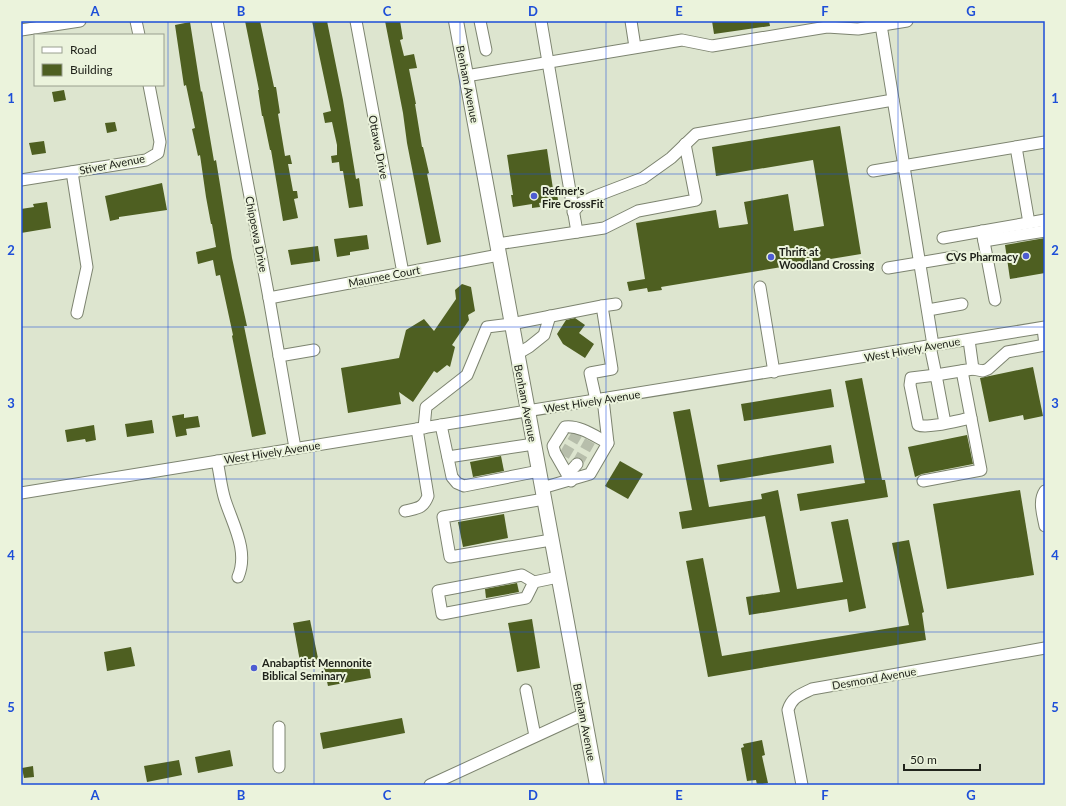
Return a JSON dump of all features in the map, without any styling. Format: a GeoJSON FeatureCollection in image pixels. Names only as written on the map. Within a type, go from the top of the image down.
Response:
{"type":"FeatureCollection","features":[{"type":"Feature","properties":{"kind":"main road","name":"Benham Avenue"},"geometry":{"type":"LineString","coordinates":[[456,21],[516,354],[528,411],[597,785]]}},
{"type":"Feature","properties":{"kind":"street"},"geometry":{"type":"LineString","coordinates":[[21,30],[80,21]]}},
{"type":"Feature","properties":{"kind":"street"},"geometry":{"type":"LineString","coordinates":[[136,21],[139,34]]}},
{"type":"Feature","properties":{"kind":"street","name":"Chippewa Drive"},"geometry":{"type":"LineString","coordinates":[[217,21],[296,448]]}},
{"type":"Feature","properties":{"kind":"street","name":"Ottawa Drive"},"geometry":{"type":"LineString","coordinates":[[356,21],[403,273]]}},
{"type":"Feature","properties":{"kind":"street"},"geometry":{"type":"LineString","coordinates":[[480,21],[486,50]]}},
{"type":"Feature","properties":{"kind":"street"},"geometry":{"type":"LineString","coordinates":[[541,21],[577,232]]}},
{"type":"Feature","properties":{"kind":"street"},"geometry":{"type":"LineString","coordinates":[[631,21],[635,47]]}},
{"type":"Feature","properties":{"kind":"street"},"geometry":{"type":"LineString","coordinates":[[466,76],[682,40],[712,46],[827,27],[858,29],[907,21]]}},
{"type":"Feature","properties":{"kind":"street"},"geometry":{"type":"LineString","coordinates":[[881,25],[945,423]]}},
{"type":"Feature","properties":{"kind":"street","name":"Stiver Avenue"},"geometry":{"type":"LineString","coordinates":[[21,180],[146,160],[158,153],[160,142],[148,86]]}},
{"type":"Feature","properties":{"kind":"street"},"geometry":{"type":"LineString","coordinates":[[573,212],[581,203],[643,178],[671,158],[696,134],[893,100]]}},
{"type":"Feature","properties":{"kind":"street"},"geometry":{"type":"LineString","coordinates":[[873,171],[1045,142]]}},
{"type":"Feature","properties":{"kind":"street","name":"Maumee Court"},"geometry":{"type":"LineString","coordinates":[[269,298],[403,273],[498,249],[577,232],[604,228],[638,211],[696,200],[685,144]]}},
{"type":"Feature","properties":{"kind":"street"},"geometry":{"type":"LineString","coordinates":[[1016,147],[1029,223]]}},
{"type":"Feature","properties":{"kind":"street"},"geometry":{"type":"LineString","coordinates":[[72,172],[87,267],[76,313]]}},
{"type":"Feature","properties":{"kind":"street"},"geometry":{"type":"LineString","coordinates":[[983,236],[1045,220]]}},
{"type":"Feature","properties":{"kind":"street"},"geometry":{"type":"LineString","coordinates":[[942,238],[1045,231]]}},
{"type":"Feature","properties":{"kind":"street"},"geometry":{"type":"LineString","coordinates":[[983,236],[995,300]]}},
{"type":"Feature","properties":{"kind":"street"},"geometry":{"type":"LineString","coordinates":[[888,268],[954,257]]}},
{"type":"Feature","properties":{"kind":"street"},"geometry":{"type":"LineString","coordinates":[[760,287],[774,372]]}},
{"type":"Feature","properties":{"kind":"street"},"geometry":{"type":"LineString","coordinates":[[405,510],[420,507],[425,504],[428,496],[420,428],[426,407],[467,375],[487,327],[511,324],[616,304]]}},
{"type":"Feature","properties":{"kind":"street"},"geometry":{"type":"LineString","coordinates":[[928,310],[962,304]]}},
{"type":"Feature","properties":{"kind":"street"},"geometry":{"type":"LineString","coordinates":[[551,540],[450,557],[443,517],[543,494],[569,477],[590,474],[608,444],[599,400],[590,373],[612,370],[602,306]]}},
{"type":"Feature","properties":{"kind":"street"},"geometry":{"type":"LineString","coordinates":[[516,354],[529,347],[544,335],[550,316]]}},
{"type":"Feature","properties":{"kind":"street"},"geometry":{"type":"LineString","coordinates":[[971,418],[922,427],[918,426],[910,384],[911,378],[968,370],[982,371],[988,369],[1007,352],[1045,345],[1044,327]]}},
{"type":"Feature","properties":{"kind":"street","name":"West Hively Avenue"},"geometry":{"type":"LineString","coordinates":[[21,493],[1044,327]]}},
{"type":"Feature","properties":{"kind":"street"},"geometry":{"type":"LineString","coordinates":[[923,481],[981,470],[971,418],[968,370],[969,340]]}},
{"type":"Feature","properties":{"kind":"street"},"geometry":{"type":"LineString","coordinates":[[279,356],[314,350]]}},
{"type":"Feature","properties":{"kind":"street"},"geometry":{"type":"LineString","coordinates":[[441,425],[452,476],[457,482],[464,486],[539,471]]}},
{"type":"Feature","properties":{"kind":"street"},"geometry":{"type":"LineString","coordinates":[[569,477],[562,459],[555,453],[553,446],[565,427],[570,426],[592,438],[608,444]]}},
{"type":"Feature","properties":{"kind":"street"},"geometry":{"type":"LineString","coordinates":[[448,457],[534,444]]}},
{"type":"Feature","properties":{"kind":"street"},"geometry":{"type":"LineString","coordinates":[[217,461],[224,499],[239,540],[242,568],[238,577]]}},
{"type":"Feature","properties":{"kind":"street"},"geometry":{"type":"LineString","coordinates":[[569,477],[577,464]]}},
{"type":"Feature","properties":{"kind":"street"},"geometry":{"type":"LineString","coordinates":[[1045,491],[1042,496],[1041,504],[1045,526]]}},
{"type":"Feature","properties":{"kind":"street"},"geometry":{"type":"LineString","coordinates":[[534,582],[526,598],[442,614],[438,591],[522,575],[534,582],[558,577]]}},
{"type":"Feature","properties":{"kind":"street","name":"Desmond Avenue"},"geometry":{"type":"LineString","coordinates":[[802,785],[788,710],[791,702],[798,696],[812,689],[1045,648]]}},
{"type":"Feature","properties":{"kind":"street"},"geometry":{"type":"LineString","coordinates":[[526,690],[535,736]]}},
{"type":"Feature","properties":{"kind":"street"},"geometry":{"type":"LineString","coordinates":[[430,785],[584,714]]}},
{"type":"Feature","properties":{"kind":"street"},"geometry":{"type":"LineString","coordinates":[[279,727],[279,767]]}},
{"type":"Feature","properties":{"kind":"building"},"geometry":{"type":"Polygon","coordinates":[[[245,21],[260,21],[274,87],[276,87],[280,113],[278,114],[285,156],[290,155],[292,164],[288,164],[293,191],[297,191],[298,198],[294,199],[298,218],[283,221],[271,150],[262,116],[259,90],[245,21]]]}},
{"type":"Feature","properties":{"kind":"building"},"geometry":{"type":"Polygon","coordinates":[[[312,21],[327,21],[343,100],[356,179],[359,178],[363,206],[349,208],[343,171],[340,171],[339,162],[332,163],[331,156],[337,155],[337,145],[332,122],[325,123],[323,113],[331,111],[312,21]]]}},
{"type":"Feature","properties":{"kind":"building"},"geometry":{"type":"Polygon","coordinates":[[[385,21],[400,21],[403,39],[400,40],[404,56],[414,54],[417,68],[409,69],[422,147],[429,173],[427,174],[441,242],[427,245],[385,21]]]}},
{"type":"Feature","properties":{"kind":"building"},"geometry":{"type":"Polygon","coordinates":[[[712,21],[769,21],[770,26],[714,34],[712,21]]]}},
{"type":"Feature","properties":{"kind":"building"},"geometry":{"type":"Polygon","coordinates":[[[190,22],[201,92],[202,91],[214,161],[216,160],[232,258],[247,326],[244,326],[266,434],[252,437],[220,275],[216,276],[213,260],[198,264],[196,252],[216,247],[206,197],[200,155],[198,156],[192,129],[195,128],[186,85],[184,86],[175,25],[190,22]]]}},
{"type":"Feature","properties":{"kind":"building"},"geometry":{"type":"Polygon","coordinates":[[[64,90],[66,100],[54,102],[52,92],[64,90]]]}},
{"type":"Feature","properties":{"kind":"building"},"geometry":{"type":"Polygon","coordinates":[[[115,122],[117,131],[107,133],[105,123],[115,122]]]}},
{"type":"Feature","properties":{"kind":"building"},"geometry":{"type":"Polygon","coordinates":[[[840,126],[861,254],[661,287],[662,290],[648,292],[647,288],[629,291],[627,282],[645,279],[636,223],[716,210],[719,228],[748,224],[744,202],[788,194],[794,231],[824,226],[813,160],[716,176],[712,147],[840,126]]]}},
{"type":"Feature","properties":{"kind":"building"},"geometry":{"type":"Polygon","coordinates":[[[44,141],[46,153],[32,155],[29,143],[44,141]]]}},
{"type":"Feature","properties":{"kind":"building"},"geometry":{"type":"Polygon","coordinates":[[[547,149],[553,189],[556,188],[558,200],[539,203],[540,207],[532,208],[532,204],[513,207],[511,195],[513,195],[507,155],[547,149]]]}},
{"type":"Feature","properties":{"kind":"building"},"geometry":{"type":"Polygon","coordinates":[[[162,183],[167,210],[119,217],[119,219],[110,221],[105,196],[162,183]]]}},
{"type":"Feature","properties":{"kind":"building"},"geometry":{"type":"Polygon","coordinates":[[[47,202],[51,228],[21,233],[21,209],[34,207],[33,204],[47,202]]]}},
{"type":"Feature","properties":{"kind":"building"},"geometry":{"type":"Polygon","coordinates":[[[367,235],[369,249],[350,252],[350,255],[337,257],[334,239],[367,235]]]}},
{"type":"Feature","properties":{"kind":"building","name":"CVS Pharmacy"},"geometry":{"type":"Polygon","coordinates":[[[1045,238],[1045,273],[1010,279],[1005,245],[1045,238]]]}},
{"type":"Feature","properties":{"kind":"building"},"geometry":{"type":"Polygon","coordinates":[[[318,246],[320,261],[291,265],[288,250],[318,246]]]}},
{"type":"Feature","properties":{"kind":"building"},"geometry":{"type":"Polygon","coordinates":[[[462,284],[471,287],[475,311],[468,315],[469,320],[452,345],[455,347],[450,367],[447,365],[437,373],[434,371],[413,402],[399,392],[401,404],[348,413],[341,368],[399,358],[406,330],[424,319],[434,331],[456,299],[455,290],[462,284]]]}},
{"type":"Feature","properties":{"kind":"building"},"geometry":{"type":"Polygon","coordinates":[[[575,318],[585,325],[579,333],[594,344],[585,358],[563,344],[557,334],[566,320],[575,318]]]}},
{"type":"Feature","properties":{"kind":"building"},"geometry":{"type":"Polygon","coordinates":[[[1033,367],[1043,416],[1024,420],[1023,415],[989,422],[980,378],[1033,367]]]}},
{"type":"Feature","properties":{"kind":"building"},"geometry":{"type":"Polygon","coordinates":[[[862,378],[882,480],[885,480],[888,497],[800,511],[797,494],[865,483],[845,381],[862,378]]]}},
{"type":"Feature","properties":{"kind":"building"},"geometry":{"type":"Polygon","coordinates":[[[831,389],[834,407],[744,421],[741,404],[831,389]]]}},
{"type":"Feature","properties":{"kind":"building"},"geometry":{"type":"Polygon","coordinates":[[[690,409],[709,507],[762,499],[761,494],[778,490],[797,589],[843,582],[831,522],[848,519],[866,608],[849,612],[847,599],[749,615],[746,597],[780,592],[765,516],[682,529],[679,512],[692,510],[673,412],[690,409]]]}},
{"type":"Feature","properties":{"kind":"building"},"geometry":{"type":"Polygon","coordinates":[[[184,414],[184,418],[198,416],[200,427],[186,429],[187,435],[176,437],[172,416],[184,414]]]}},
{"type":"Feature","properties":{"kind":"building"},"geometry":{"type":"Polygon","coordinates":[[[152,420],[154,433],[127,437],[125,424],[152,420]]]}},
{"type":"Feature","properties":{"kind":"building"},"geometry":{"type":"Polygon","coordinates":[[[94,425],[96,440],[86,442],[85,439],[67,442],[65,430],[94,425]]]}},
{"type":"Feature","properties":{"kind":"building"},"geometry":{"type":"Polygon","coordinates":[[[967,435],[973,464],[922,474],[915,477],[908,447],[967,435]]]}},
{"type":"Feature","properties":{"kind":"building"},"geometry":{"type":"Polygon","coordinates":[[[831,445],[834,463],[720,482],[717,465],[831,445]]]}},
{"type":"Feature","properties":{"kind":"building"},"geometry":{"type":"Polygon","coordinates":[[[501,456],[504,471],[473,477],[470,462],[501,456]]]}},
{"type":"Feature","properties":{"kind":"building"},"geometry":{"type":"Polygon","coordinates":[[[620,461],[643,474],[628,499],[605,486],[620,461]]]}},
{"type":"Feature","properties":{"kind":"building"},"geometry":{"type":"Polygon","coordinates":[[[1020,490],[1034,575],[947,589],[933,504],[1020,490]]]}},
{"type":"Feature","properties":{"kind":"building"},"geometry":{"type":"Polygon","coordinates":[[[504,514],[508,538],[463,547],[458,522],[504,514]]]}},
{"type":"Feature","properties":{"kind":"building"},"geometry":{"type":"Polygon","coordinates":[[[909,540],[924,612],[922,613],[926,640],[708,677],[686,561],[703,558],[722,656],[909,625],[892,543],[909,540]]]}},
{"type":"Feature","properties":{"kind":"building"},"geometry":{"type":"Polygon","coordinates":[[[517,583],[519,592],[486,598],[485,589],[517,583]]]}},
{"type":"Feature","properties":{"kind":"building"},"geometry":{"type":"Polygon","coordinates":[[[532,619],[540,668],[517,672],[508,623],[532,619]]]}},
{"type":"Feature","properties":{"kind":"building"},"geometry":{"type":"Polygon","coordinates":[[[310,620],[319,663],[301,667],[293,623],[310,620]]]}},
{"type":"Feature","properties":{"kind":"building"},"geometry":{"type":"Polygon","coordinates":[[[131,647],[135,666],[107,671],[104,652],[131,647]]]}},
{"type":"Feature","properties":{"kind":"building"},"geometry":{"type":"Polygon","coordinates":[[[368,660],[371,678],[328,686],[324,668],[368,660]]]}},
{"type":"Feature","properties":{"kind":"building"},"geometry":{"type":"Polygon","coordinates":[[[402,718],[405,733],[323,749],[320,733],[402,718]]]}},
{"type":"Feature","properties":{"kind":"building"},"geometry":{"type":"Polygon","coordinates":[[[762,740],[765,755],[762,756],[768,783],[757,785],[756,780],[747,781],[741,748],[744,747],[743,744],[762,740]]]}},
{"type":"Feature","properties":{"kind":"building"},"geometry":{"type":"Polygon","coordinates":[[[230,750],[233,766],[198,773],[195,757],[230,750]]]}},
{"type":"Feature","properties":{"kind":"building"},"geometry":{"type":"Polygon","coordinates":[[[179,760],[182,775],[147,782],[144,766],[179,760]]]}},
{"type":"Feature","properties":{"kind":"building"},"geometry":{"type":"Polygon","coordinates":[[[33,766],[34,777],[24,778],[22,768],[33,766]]]}},
{"type":"Feature","properties":{"kind":"tunnel"},"geometry":{"type":"LineString","coordinates":[[564,456],[577,434]]}},
{"type":"Feature","properties":{"kind":"tunnel"},"geometry":{"type":"LineString","coordinates":[[577,464],[590,441]]}},
{"type":"Feature","properties":{"kind":"place","name":"Refiner's Fire CrossFit"},"geometry":{"type":"Point","coordinates":[534,196]}},
{"type":"Feature","properties":{"kind":"place","name":"CVS Pharmacy"},"geometry":{"type":"Point","coordinates":[1026,256]}},
{"type":"Feature","properties":{"kind":"place","name":"Thrift at Woodland Crossing"},"geometry":{"type":"Point","coordinates":[771,257]}},
{"type":"Feature","properties":{"kind":"place","name":"Anabaptist Mennonite Biblical Seminary"},"geometry":{"type":"Point","coordinates":[254,668]}}]}
